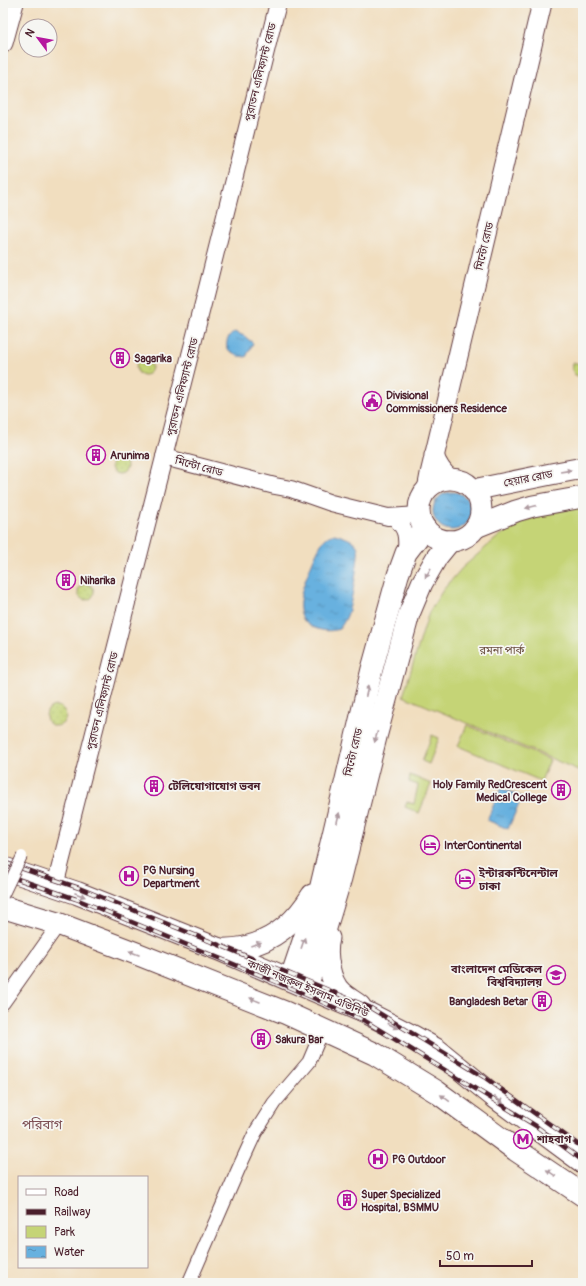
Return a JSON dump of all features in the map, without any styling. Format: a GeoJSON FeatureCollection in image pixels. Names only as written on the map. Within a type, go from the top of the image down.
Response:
{"type":"FeatureCollection","features":[{"type":"Feature","properties":{"kind":"highway","name":"কাজী নজরুল ইসলাম এভিনিউ"},"geometry":{"type":"LineString","coordinates":[[3,868],[77,893],[218,949],[367,1013],[414,1036],[437,1050],[501,1102],[583,1162]]}},
{"type":"Feature","properties":{"kind":"highway"},"geometry":{"type":"LineString","coordinates":[[3,907],[59,924],[135,953],[286,1013],[376,1054],[431,1088],[516,1150],[583,1195]]}},
{"type":"Feature","properties":{"kind":"highway"},"geometry":{"type":"LineString","coordinates":[[286,1013],[299,984]]}},
{"type":"Feature","properties":{"kind":"main road"},"geometry":{"type":"LineString","coordinates":[[3,40],[14,3]]}},
{"type":"Feature","properties":{"kind":"main road","name":"মিন্টো রোড"},"geometry":{"type":"LineString","coordinates":[[427,490],[434,455],[542,3]]}},
{"type":"Feature","properties":{"kind":"main road"},"geometry":{"type":"LineString","coordinates":[[434,455],[441,470],[450,479]]}},
{"type":"Feature","properties":{"kind":"main road","name":"হেয়ার রোড"},"geometry":{"type":"LineString","coordinates":[[473,490],[583,468]]}},
{"type":"Feature","properties":{"kind":"main road"},"geometry":{"type":"LineString","coordinates":[[450,479],[466,484],[473,490],[481,508],[476,527],[471,533],[465,537],[450,541],[440,540],[432,535],[422,521],[420,502],[427,490],[434,484],[450,479]]}},
{"type":"Feature","properties":{"kind":"main road"},"geometry":{"type":"LineString","coordinates":[[476,527],[533,506],[583,497]]}},
{"type":"Feature","properties":{"kind":"main road","name":"মিন্টো রোড"},"geometry":{"type":"LineString","coordinates":[[333,876],[372,670],[398,575],[406,553],[422,521]]}},
{"type":"Feature","properties":{"kind":"main road","name":"মিন্টো রোড"},"geometry":{"type":"LineString","coordinates":[[299,984],[319,894],[333,876],[376,737],[409,614],[422,583],[437,557],[450,541]]}},
{"type":"Feature","properties":{"kind":"main road"},"geometry":{"type":"LineString","coordinates":[[218,949],[239,949],[272,937],[287,927],[333,876],[343,888],[328,942],[327,954],[329,964],[333,979],[341,992],[367,1013]]}},
{"type":"Feature","properties":{"kind":"street","name":"পুরাতন এলিফ্যান্ট রোড"},"geometry":{"type":"LineString","coordinates":[[55,886],[278,3]]}},
{"type":"Feature","properties":{"kind":"street","name":"মিন্টো রোড"},"geometry":{"type":"LineString","coordinates":[[164,457],[291,489],[331,503],[388,517],[422,521]]}},
{"type":"Feature","properties":{"kind":"street"},"geometry":{"type":"LineString","coordinates":[[394,517],[406,531],[406,553]]}},
{"type":"Feature","properties":{"kind":"street"},"geometry":{"type":"LineString","coordinates":[[3,896],[22,856]]}},
{"type":"Feature","properties":{"kind":"street"},"geometry":{"type":"LineString","coordinates":[[3,1003],[59,924]]}},
{"type":"Feature","properties":{"kind":"street"},"geometry":{"type":"LineString","coordinates":[[189,1283],[255,1133],[274,1103],[308,1062],[323,1030]]}},
{"type":"Feature","properties":{"kind":"green space"},"geometry":{"type":"Polygon","coordinates":[[[144,359],[150,361],[152,367],[150,373],[144,375],[138,373],[136,367],[138,361],[144,359]]]}},
{"type":"Feature","properties":{"kind":"green space"},"geometry":{"type":"Polygon","coordinates":[[[573,362],[583,365],[583,379],[574,374],[572,368],[573,362]]]}},
{"type":"Feature","properties":{"kind":"green space"},"geometry":{"type":"Polygon","coordinates":[[[119,458],[126,463],[127,466],[122,473],[119,474],[112,469],[111,466],[116,459],[119,458]]]}},
{"type":"Feature","properties":{"kind":"green space","name":"রমনা পার্ক"},"geometry":{"type":"Polygon","coordinates":[[[583,505],[583,772],[403,696],[429,612],[443,590],[462,568],[499,536],[524,521],[545,514],[583,505]]]}},
{"type":"Feature","properties":{"kind":"green space"},"geometry":{"type":"Polygon","coordinates":[[[86,584],[92,586],[94,592],[92,598],[86,600],[80,598],[78,592],[80,586],[86,584]]]}},
{"type":"Feature","properties":{"kind":"green space"},"geometry":{"type":"Polygon","coordinates":[[[56,706],[63,709],[66,716],[63,723],[56,726],[49,723],[46,716],[49,709],[56,706]]]}},
{"type":"Feature","properties":{"kind":"green space"},"geometry":{"type":"Polygon","coordinates":[[[467,725],[550,760],[541,781],[458,746],[467,725]]]}},
{"type":"Feature","properties":{"kind":"green space"},"geometry":{"type":"Polygon","coordinates":[[[432,735],[439,738],[429,764],[422,761],[432,735]]]}},
{"type":"Feature","properties":{"kind":"green space"},"geometry":{"type":"Polygon","coordinates":[[[410,775],[431,784],[419,813],[405,807],[407,802],[414,804],[418,785],[409,782],[410,775]]]}},
{"type":"Feature","properties":{"kind":"water"},"geometry":{"type":"Polygon","coordinates":[[[235,332],[244,336],[253,343],[246,357],[238,356],[227,349],[228,339],[235,332]]]}},
{"type":"Feature","properties":{"kind":"water"},"geometry":{"type":"Polygon","coordinates":[[[448,492],[456,492],[466,497],[470,504],[470,518],[466,525],[456,530],[448,530],[438,525],[436,522],[433,515],[433,507],[438,497],[441,495],[448,492]]]}},
{"type":"Feature","properties":{"kind":"water"},"geometry":{"type":"Polygon","coordinates":[[[335,534],[354,542],[358,548],[358,559],[351,600],[346,617],[339,629],[326,631],[312,627],[305,622],[301,616],[300,600],[304,583],[319,548],[326,538],[335,534]]]}},
{"type":"Feature","properties":{"kind":"water"},"geometry":{"type":"Polygon","coordinates":[[[501,788],[522,797],[508,829],[487,820],[501,788]]]}},
{"type":"Feature","properties":{"kind":"railway"},"geometry":{"type":"LineString","coordinates":[[3,862],[79,888],[369,1007],[484,1077],[583,1148]]}},
{"type":"Feature","properties":{"kind":"railway"},"geometry":{"type":"LineString","coordinates":[[3,874],[76,899],[284,985],[365,1021],[536,1126],[583,1161]]}},
{"type":"Feature","properties":{"kind":"place","name":"Sagarika"},"geometry":{"type":"Point","coordinates":[120,358]}},
{"type":"Feature","properties":{"kind":"place","name":"Divisional Commissioners Residence"},"geometry":{"type":"Point","coordinates":[372,401]}},
{"type":"Feature","properties":{"kind":"place","name":"Arunima"},"geometry":{"type":"Point","coordinates":[96,455]}},
{"type":"Feature","properties":{"kind":"place","name":"Niharika"},"geometry":{"type":"Point","coordinates":[66,580]}},
{"type":"Feature","properties":{"kind":"place","name":"টেলিযোগাযোগ ভবন"},"geometry":{"type":"Point","coordinates":[154,786]}},
{"type":"Feature","properties":{"kind":"place","name":"Holy Family RedCrescent Medical College"},"geometry":{"type":"Point","coordinates":[561,790]}},
{"type":"Feature","properties":{"kind":"place","name":"InterContinental"},"geometry":{"type":"Point","coordinates":[430,845]}},
{"type":"Feature","properties":{"kind":"place","name":"PG Nursing Department"},"geometry":{"type":"Point","coordinates":[129,876]}},
{"type":"Feature","properties":{"kind":"place","name":"ইন্টারকন্টিনেন্টাল ঢাকা"},"geometry":{"type":"Point","coordinates":[465,879]}},
{"type":"Feature","properties":{"kind":"place","name":"বাংলাদেশ মেডিকেল বিশ্ববিদ্যালয়"},"geometry":{"type":"Point","coordinates":[556,975]}},
{"type":"Feature","properties":{"kind":"place","name":"Bangladesh Betar"},"geometry":{"type":"Point","coordinates":[542,1001]}},
{"type":"Feature","properties":{"kind":"place","name":"Sakura Bar"},"geometry":{"type":"Point","coordinates":[261,1039]}},
{"type":"Feature","properties":{"kind":"place","name":"শাহবাগ"},"geometry":{"type":"Point","coordinates":[523,1139]}},
{"type":"Feature","properties":{"kind":"place","name":"PG Outdoor"},"geometry":{"type":"Point","coordinates":[378,1159]}},
{"type":"Feature","properties":{"kind":"place","name":"Super Specialized Hospital, BSMMU"},"geometry":{"type":"Point","coordinates":[347,1200]}},
{"type":"Feature","properties":{"kind":"district","name":"পরিবাগ"},"geometry":{"type":"Point","coordinates":[42,1124]}}]}
